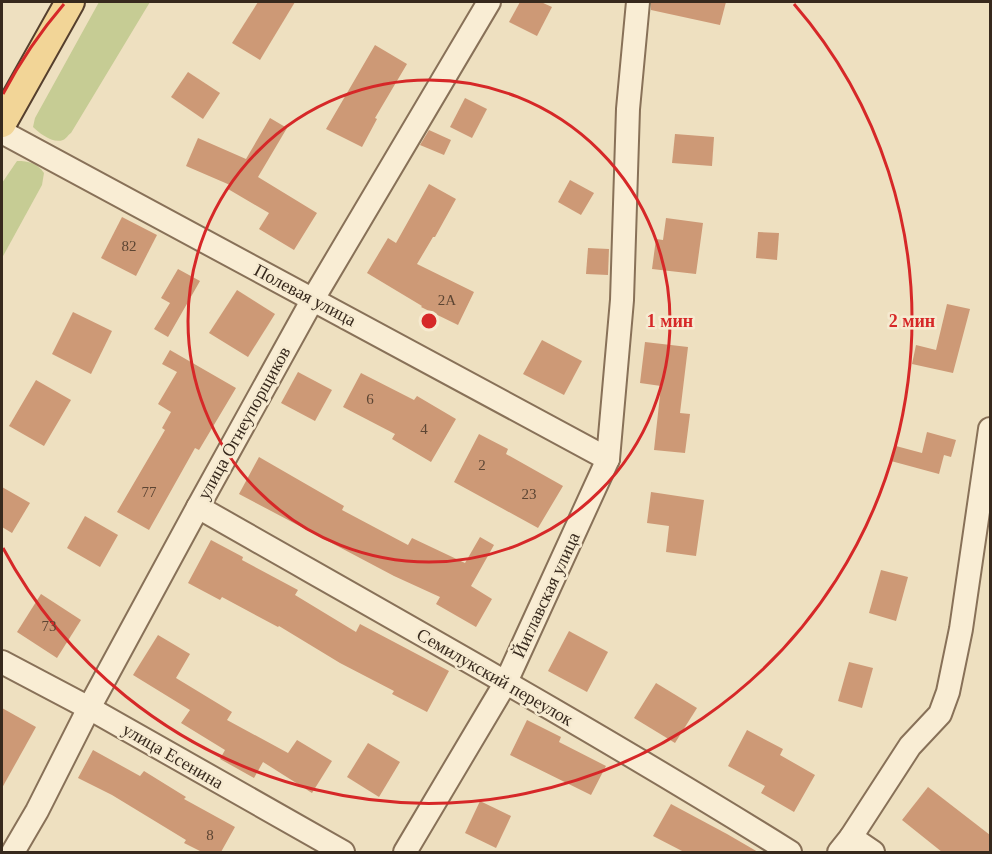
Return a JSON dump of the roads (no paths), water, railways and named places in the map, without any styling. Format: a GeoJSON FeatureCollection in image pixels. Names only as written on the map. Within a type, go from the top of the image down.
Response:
{"type":"FeatureCollection","features":[{"type":"Feature","properties":{"kind":"main road"},"geometry":{"type":"LineString","coordinates":[[2,123],[70,2]]}},
{"type":"Feature","properties":{"kind":"street","name":"улица Огнеупорщиков"},"geometry":{"type":"LineString","coordinates":[[13,852],[198,507],[313,299],[489,2]]}},
{"type":"Feature","properties":{"kind":"street","name":"Йиглавская улица"},"geometry":{"type":"LineString","coordinates":[[405,852],[506,682],[608,459],[622,300],[628,109],[638,2]]}},
{"type":"Feature","properties":{"kind":"street","name":"Полевая улица"},"geometry":{"type":"LineString","coordinates":[[2,132],[608,459]]}},
{"type":"Feature","properties":{"kind":"street"},"geometry":{"type":"LineString","coordinates":[[873,852],[845,845],[910,746],[940,714],[948,692],[961,629],[990,429]]}},
{"type":"Feature","properties":{"kind":"street","name":"Семилукский переулок"},"geometry":{"type":"LineString","coordinates":[[198,507],[506,682],[790,852]]}},
{"type":"Feature","properties":{"kind":"street","name":"улица Есенина"},"geometry":{"type":"LineString","coordinates":[[2,662],[89,708],[343,852]]}}]}
